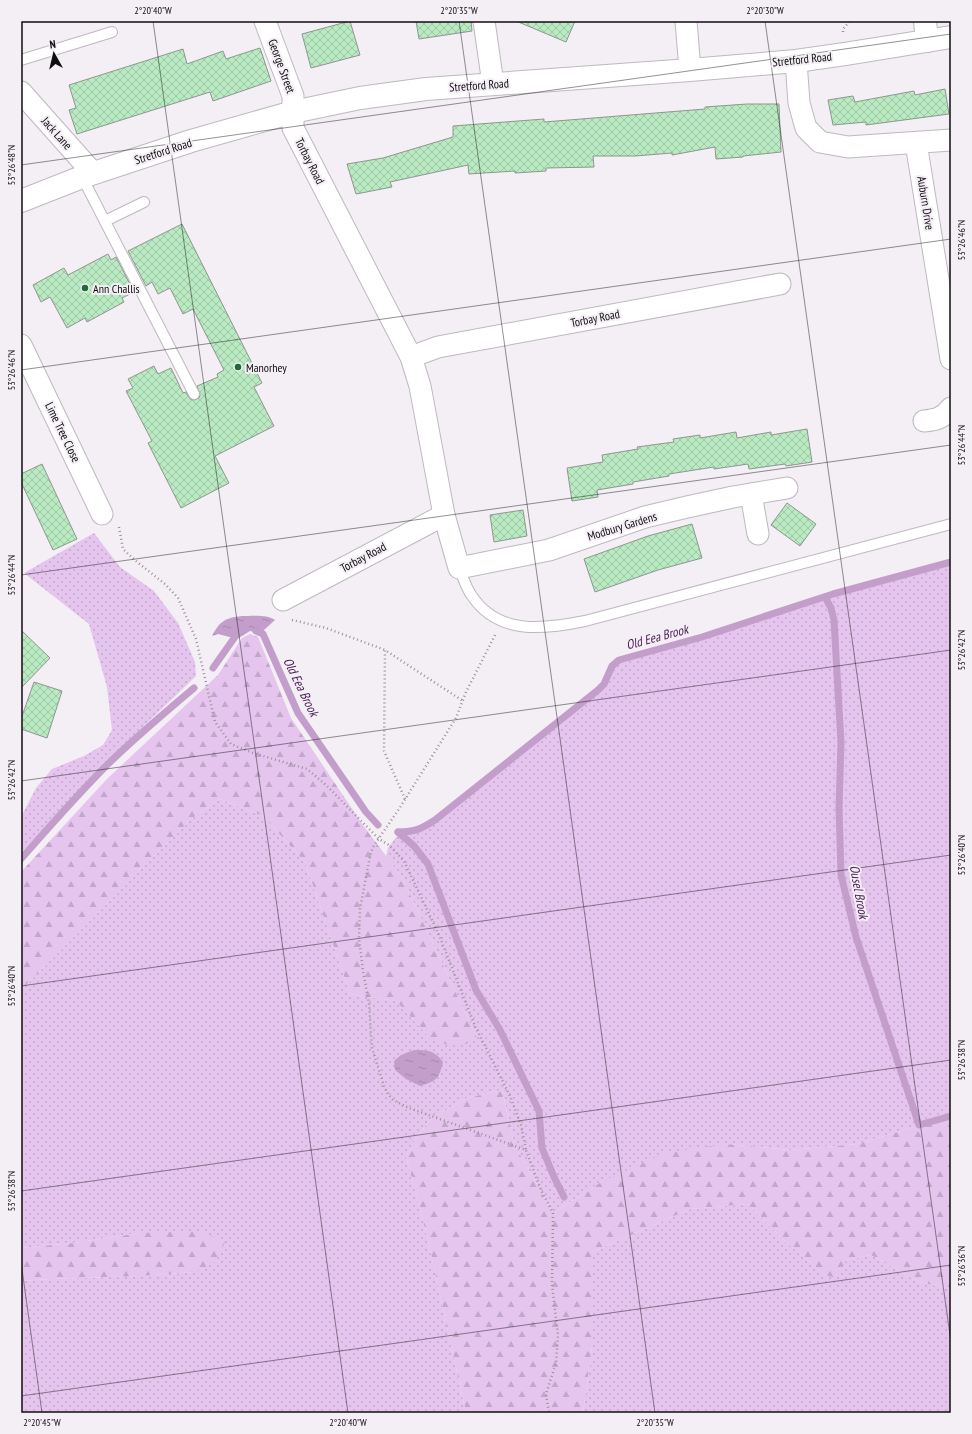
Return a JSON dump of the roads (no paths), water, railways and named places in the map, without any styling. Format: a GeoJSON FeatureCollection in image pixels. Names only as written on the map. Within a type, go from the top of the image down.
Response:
{"type":"FeatureCollection","features":[{"type":"Feature","properties":{"kind":"main road","name":"Stretford Road"},"geometry":{"type":"LineString","coordinates":[[21,201],[88,175],[191,141],[293,112],[360,98],[419,90],[796,61],[845,54],[926,31],[951,37]]}},
{"type":"Feature","properties":{"kind":"street","name":"George Street"},"geometry":{"type":"LineString","coordinates":[[265,21],[293,96],[293,112]]}},
{"type":"Feature","properties":{"kind":"street"},"geometry":{"type":"LineString","coordinates":[[484,21],[494,84]]}},
{"type":"Feature","properties":{"kind":"street"},"geometry":{"type":"LineString","coordinates":[[686,21],[690,70]]}},
{"type":"Feature","properties":{"kind":"street"},"geometry":{"type":"LineString","coordinates":[[796,61],[799,104],[806,128],[820,142],[848,147],[951,140]]}},
{"type":"Feature","properties":{"kind":"street","name":"Jack Lane"},"geometry":{"type":"LineString","coordinates":[[21,92],[88,175]]}},
{"type":"Feature","properties":{"kind":"street","name":"Torbay Road"},"geometry":{"type":"LineString","coordinates":[[293,112],[294,128],[410,357],[420,386],[444,515],[459,568]]}},
{"type":"Feature","properties":{"kind":"street","name":"Auburn Drive"},"geometry":{"type":"LineString","coordinates":[[916,143],[951,359]]}},
{"type":"Feature","properties":{"kind":"street","name":"Torbay Road"},"geometry":{"type":"LineString","coordinates":[[410,357],[438,347],[780,284]]}},
{"type":"Feature","properties":{"kind":"street","name":"Lime Tree Close"},"geometry":{"type":"LineString","coordinates":[[22,349],[102,514]]}},
{"type":"Feature","properties":{"kind":"street"},"geometry":{"type":"LineString","coordinates":[[924,420],[936,420],[946,414],[951,408]]}},
{"type":"Feature","properties":{"kind":"street","name":"Modbury Gardens"},"geometry":{"type":"LineString","coordinates":[[459,568],[549,550],[645,517],[718,500],[787,488]]}},
{"type":"Feature","properties":{"kind":"street"},"geometry":{"type":"LineString","coordinates":[[751,494],[758,534]]}},
{"type":"Feature","properties":{"kind":"street","name":"Torbay Road"},"geometry":{"type":"LineString","coordinates":[[285,610],[444,515]]}},
{"type":"Feature","properties":{"kind":"lane"},"geometry":{"type":"LineString","coordinates":[[21,60],[112,32]]}},
{"type":"Feature","properties":{"kind":"lane"},"geometry":{"type":"LineString","coordinates":[[88,175],[105,221],[194,394]]}},
{"type":"Feature","properties":{"kind":"lane"},"geometry":{"type":"LineString","coordinates":[[105,221],[144,202]]}},
{"type":"Feature","properties":{"kind":"lane"},"geometry":{"type":"LineString","coordinates":[[459,568],[472,596],[484,610],[501,622],[538,628],[560,626],[585,621],[951,524]]}},
{"type":"Feature","properties":{"kind":"water"},"geometry":{"type":"Polygon","coordinates":[[[242,616],[263,616],[275,620],[264,630],[263,634],[250,631],[237,639],[218,634],[212,636],[218,627],[227,619],[242,616]]]}},
{"type":"Feature","properties":{"kind":"water"},"geometry":{"type":"Polygon","coordinates":[[[414,1050],[423,1050],[434,1053],[443,1062],[438,1076],[430,1083],[420,1086],[406,1079],[395,1070],[394,1061],[401,1055],[414,1050]]]}},
{"type":"Feature","properties":{"kind":"waterway","name":"Old Eea Brook"},"geometry":{"type":"LineString","coordinates":[[398,832],[418,829],[435,820],[598,690],[604,684],[612,666],[619,660],[702,637],[833,594],[951,562]]}},
{"type":"Feature","properties":{"kind":"waterway","name":"Ousel Brook"},"geometry":{"type":"LineString","coordinates":[[825,597],[831,608],[834,620],[841,743],[839,808],[841,875],[856,937],[919,1125],[951,1116]]}},
{"type":"Feature","properties":{"kind":"waterway","name":"Old Eea Brook"},"geometry":{"type":"LineString","coordinates":[[256,631],[263,634],[298,713],[366,812],[378,825]]}},
{"type":"Feature","properties":{"kind":"waterway","name":"Old Eea Brook"},"geometry":{"type":"LineString","coordinates":[[213,668],[239,633]]}},
{"type":"Feature","properties":{"kind":"waterway","name":"Old Eea Brook"},"geometry":{"type":"LineString","coordinates":[[21,859],[103,769],[136,737],[194,688]]}},
{"type":"Feature","properties":{"kind":"waterway"},"geometry":{"type":"LineString","coordinates":[[398,832],[414,846],[428,864],[476,990],[500,1030],[539,1111],[542,1148],[564,1197]]}},
{"type":"Feature","properties":{"kind":"place","name":"Ann Challis"},"geometry":{"type":"Point","coordinates":[85,288]}},
{"type":"Feature","properties":{"kind":"place","name":"Manorhey"},"geometry":{"type":"Point","coordinates":[238,367]}}]}
